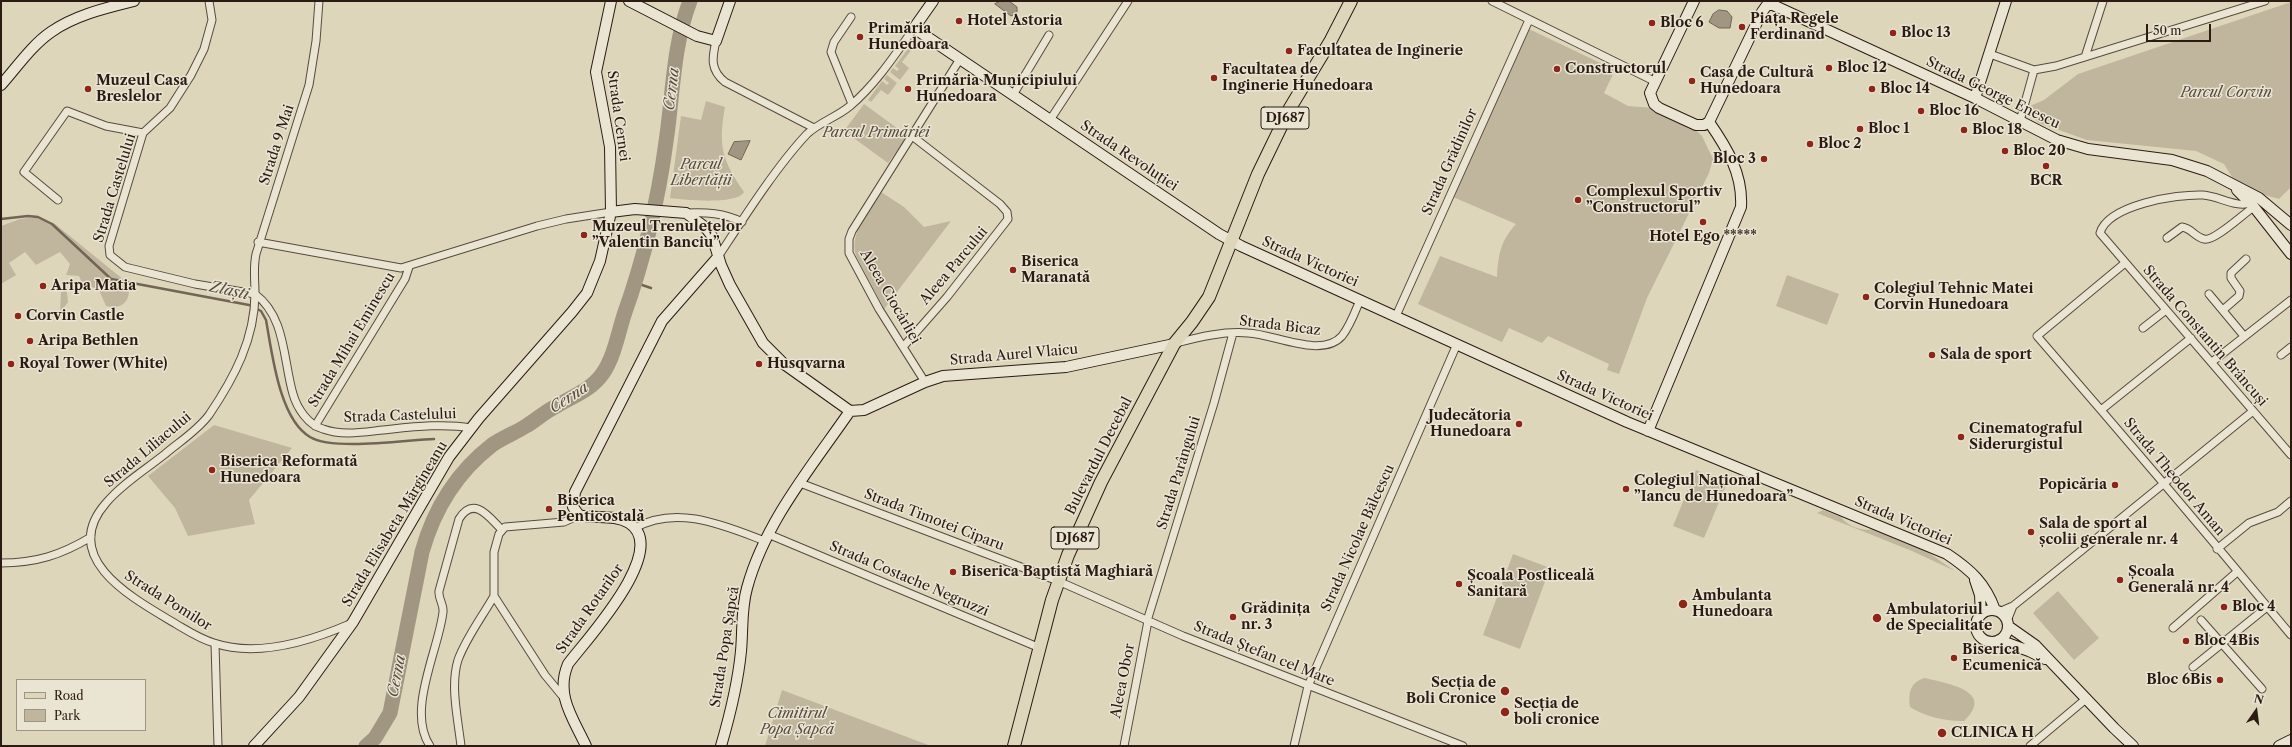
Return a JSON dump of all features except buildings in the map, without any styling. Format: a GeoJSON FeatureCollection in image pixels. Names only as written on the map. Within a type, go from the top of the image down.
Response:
{"type":"FeatureCollection","features":[{"type":"Feature","properties":{"kind":"main road","name":"DJ687"},"geometry":{"type":"LineString","coordinates":[[1174,344],[1203,308],[1247,197],[1285,117],[1331,40],[1351,1]]}},
{"type":"Feature","properties":{"kind":"main road","name":"Bulevardul Decebal"},"geometry":{"type":"LineString","coordinates":[[1014,746],[1058,581],[1101,482],[1174,344]]}},
{"type":"Feature","properties":{"kind":"street"},"geometry":{"type":"LineString","coordinates":[[1,85],[36,45],[51,32],[67,22],[85,15],[134,1]]}},
{"type":"Feature","properties":{"kind":"street","name":"Strada Castelului"},"geometry":{"type":"LineString","coordinates":[[209,1],[211,12],[211,30],[190,76],[170,108],[143,134],[109,246],[110,255],[125,267],[195,284],[255,294]]}},
{"type":"Feature","properties":{"kind":"street","name":"Strada 9 Mai"},"geometry":{"type":"LineString","coordinates":[[255,294],[254,267],[258,242],[269,217],[283,162],[308,85],[316,40],[319,1]]}},
{"type":"Feature","properties":{"kind":"street","name":"Strada Cernei"},"geometry":{"type":"LineString","coordinates":[[611,1],[596,72],[611,153],[611,212]]}},
{"type":"Feature","properties":{"kind":"street"},"geometry":{"type":"LineString","coordinates":[[629,1],[655,13],[697,36],[716,41]]}},
{"type":"Feature","properties":{"kind":"street"},"geometry":{"type":"LineString","coordinates":[[730,1],[716,41],[712,66],[717,75],[814,128]]}},
{"type":"Feature","properties":{"kind":"street"},"geometry":{"type":"LineString","coordinates":[[578,515],[573,503],[575,492],[654,335],[668,313],[718,257],[790,155],[814,128],[852,104],[881,72],[933,1]]}},
{"type":"Feature","properties":{"kind":"street"},"geometry":{"type":"LineString","coordinates":[[1050,120],[1128,1]]}},
{"type":"Feature","properties":{"kind":"street"},"geometry":{"type":"LineString","coordinates":[[1492,1],[1654,81]]}},
{"type":"Feature","properties":{"kind":"street"},"geometry":{"type":"LineString","coordinates":[[1648,431],[1741,207],[1740,186],[1737,172],[1730,157],[1709,122],[1704,125],[1696,126],[1659,108],[1650,98],[1650,92],[1654,81],[1694,1]]}},
{"type":"Feature","properties":{"kind":"street"},"geometry":{"type":"LineString","coordinates":[[1975,98],[2006,1]]}},
{"type":"Feature","properties":{"kind":"street"},"geometry":{"type":"LineString","coordinates":[[2085,57],[2103,1]]}},
{"type":"Feature","properties":{"kind":"street"},"geometry":{"type":"LineString","coordinates":[[1990,54],[2034,70],[2042,70],[2265,1]]}},
{"type":"Feature","properties":{"kind":"street","name":"Strada George Enescu"},"geometry":{"type":"LineString","coordinates":[[1709,122],[1762,12],[1767,5],[1776,6],[1975,98],[2040,132],[2073,146],[2172,160],[2191,165],[2225,180],[2259,198],[2291,225]]}},
{"type":"Feature","properties":{"kind":"street"},"geometry":{"type":"LineString","coordinates":[[852,17],[834,42],[831,52],[852,104]]}},
{"type":"Feature","properties":{"kind":"street","name":"Strada Grădinilor"},"geometry":{"type":"LineString","coordinates":[[1396,316],[1529,20]]}},
{"type":"Feature","properties":{"kind":"street","name":"Strada Revoluției"},"geometry":{"type":"LineString","coordinates":[[914,28],[1230,241]]}},
{"type":"Feature","properties":{"kind":"street"},"geometry":{"type":"LineString","coordinates":[[1013,94],[1050,35]]}},
{"type":"Feature","properties":{"kind":"street","name":"Aleea Ciocârliei"},"geometry":{"type":"LineString","coordinates":[[924,382],[849,253],[848,246],[852,231],[960,59]]}},
{"type":"Feature","properties":{"kind":"street"},"geometry":{"type":"LineString","coordinates":[[2020,121],[2034,70]]}},
{"type":"Feature","properties":{"kind":"street"},"geometry":{"type":"LineString","coordinates":[[58,200],[24,172],[67,111],[106,126],[143,134]]}},
{"type":"Feature","properties":{"kind":"street","name":"Aleea Parcului"},"geometry":{"type":"LineString","coordinates":[[903,347],[947,297],[1008,219],[1005,208],[912,136]]}},
{"type":"Feature","properties":{"kind":"street","name":"Strada George Enescu"},"geometry":{"type":"LineString","coordinates":[[2225,180],[2252,205],[2291,254]]}},
{"type":"Feature","properties":{"kind":"street","name":"Strada Constantin Brâncuși"},"geometry":{"type":"LineString","coordinates":[[2252,205],[2238,204],[2203,195],[2170,198],[2115,214],[2107,220],[2100,233],[2291,455]]}},
{"type":"Feature","properties":{"kind":"street"},"geometry":{"type":"LineString","coordinates":[[2167,238],[2182,227],[2187,228],[2202,239],[2212,238],[2252,205]]}},
{"type":"Feature","properties":{"kind":"street"},"geometry":{"type":"LineString","coordinates":[[258,242],[382,265],[409,267],[537,226],[566,219],[611,212],[635,209],[683,213],[703,212],[726,215],[742,222]]}},
{"type":"Feature","properties":{"kind":"street","name":"Strada Elisabeta Mărgineanu"},"geometry":{"type":"LineString","coordinates":[[254,746],[303,692],[353,622],[449,457],[471,428],[584,297],[600,261],[611,212]]}},
{"type":"Feature","properties":{"kind":"street"},"geometry":{"type":"LineString","coordinates":[[683,213],[705,227],[712,236],[718,257],[730,285],[763,343],[784,364],[850,411]]}},
{"type":"Feature","properties":{"kind":"street","name":"Strada Victoriei"},"geometry":{"type":"LineString","coordinates":[[1230,241],[1648,431],[1946,554],[1980,581],[1988,592],[1997,611],[2008,624],[2035,645],[2114,728],[2134,746]]}},
{"type":"Feature","properties":{"kind":"street"},"geometry":{"type":"LineString","coordinates":[[2223,310],[2240,296],[2240,291],[2231,278],[2231,273],[2246,259]]}},
{"type":"Feature","properties":{"kind":"street","name":"Strada Theodor Aman"},"geometry":{"type":"LineString","coordinates":[[2125,263],[2037,336],[2165,484],[2217,549],[2267,607],[2290,630]]}},
{"type":"Feature","properties":{"kind":"street","name":"Strada Mihai Eminescu"},"geometry":{"type":"LineString","coordinates":[[315,426],[405,278],[409,267]]}},
{"type":"Feature","properties":{"kind":"street"},"geometry":{"type":"LineString","coordinates":[[255,294],[267,304],[273,314],[279,331],[293,396],[299,408],[315,426]]}},
{"type":"Feature","properties":{"kind":"street","name":"Strada Liliacului"},"geometry":{"type":"LineString","coordinates":[[90,537],[95,521],[105,504],[190,434],[208,416],[245,353],[250,331],[255,294]]}},
{"type":"Feature","properties":{"kind":"street"},"geometry":{"type":"LineString","coordinates":[[2209,294],[2244,336]]}},
{"type":"Feature","properties":{"kind":"street","name":"Strada Bicaz"},"geometry":{"type":"LineString","coordinates":[[1174,344],[1233,333],[1261,334],[1300,344],[1325,345],[1341,337],[1360,300]]}},
{"type":"Feature","properties":{"kind":"street"},"geometry":{"type":"LineString","coordinates":[[2212,362],[2291,300]]}},
{"type":"Feature","properties":{"kind":"street"},"geometry":{"type":"LineString","coordinates":[[2143,328],[2166,310]]}},
{"type":"Feature","properties":{"kind":"street","name":"Strada Parângului"},"geometry":{"type":"LineString","coordinates":[[1148,621],[1214,403],[1233,333]]}},
{"type":"Feature","properties":{"kind":"street"},"geometry":{"type":"LineString","coordinates":[[2101,410],[2191,338]]}},
{"type":"Feature","properties":{"kind":"street","name":"Strada Aurel Vlaicu"},"geometry":{"type":"LineString","coordinates":[[850,411],[864,410],[924,382],[956,374],[1066,367],[1174,344]]}},
{"type":"Feature","properties":{"kind":"street","name":"Strada Nicolae Bălcescu"},"geometry":{"type":"LineString","coordinates":[[1294,746],[1308,686],[1457,344]]}},
{"type":"Feature","properties":{"kind":"street"},"geometry":{"type":"LineString","coordinates":[[2281,355],[2291,347]]}},
{"type":"Feature","properties":{"kind":"street"},"geometry":{"type":"LineString","coordinates":[[1980,614],[2013,606],[2165,484],[2253,410]]}},
{"type":"Feature","properties":{"kind":"street","name":"Strada Popa Șapcă"},"geometry":{"type":"LineString","coordinates":[[720,746],[739,666],[745,598],[754,566],[767,537],[800,483],[850,411]]}},
{"type":"Feature","properties":{"kind":"street","name":"Strada Castelului"},"geometry":{"type":"LineString","coordinates":[[315,426],[332,431],[349,432],[415,427],[471,428]]}},
{"type":"Feature","properties":{"kind":"street","name":"Strada Timotei Ciparu"},"geometry":{"type":"LineString","coordinates":[[800,483],[1058,581]]}},
{"type":"Feature","properties":{"kind":"street"},"geometry":{"type":"LineString","coordinates":[[2217,549],[2249,522],[2278,512],[2291,500]]}},
{"type":"Feature","properties":{"kind":"street"},"geometry":{"type":"LineString","coordinates":[[430,746],[422,720],[424,696],[444,610],[438,596],[439,591],[460,520],[464,511],[471,508],[479,509],[502,530]]}},
{"type":"Feature","properties":{"kind":"street"},"geometry":{"type":"LineString","coordinates":[[461,746],[455,688],[458,662],[463,649],[494,596],[494,552],[502,530],[511,526],[564,522],[578,515],[620,519],[635,528]]}},
{"type":"Feature","properties":{"kind":"street","name":"Strada Costache Negruzzi"},"geometry":{"type":"LineString","coordinates":[[635,528],[656,520],[698,519],[767,537],[1040,648]]}},
{"type":"Feature","properties":{"kind":"street","name":"Strada Rotarilor"},"geometry":{"type":"LineString","coordinates":[[586,746],[564,698],[562,687],[563,675],[568,664],[628,585],[636,568],[641,544],[640,536],[635,528]]}},
{"type":"Feature","properties":{"kind":"street"},"geometry":{"type":"LineString","coordinates":[[1,563],[29,562],[52,557],[90,537]]}},
{"type":"Feature","properties":{"kind":"street","name":"Strada Pomilor"},"geometry":{"type":"LineString","coordinates":[[90,537],[95,559],[109,579],[154,611],[190,633],[215,644],[229,647],[288,644],[311,638],[353,622]]}},
{"type":"Feature","properties":{"kind":"street","name":"Strada Victoriei"},"geometry":{"type":"LineString","coordinates":[[1970,572],[1978,587],[1980,614],[1976,628],[1981,637],[1989,641],[1999,640],[2049,660]]}},
{"type":"Feature","properties":{"kind":"street"},"geometry":{"type":"LineString","coordinates":[[2173,628],[2237,572]]}},
{"type":"Feature","properties":{"kind":"street","name":"Strada Ștefan cel Mare"},"geometry":{"type":"LineString","coordinates":[[1058,581],[1148,621],[1308,686],[1463,746]]}},
{"type":"Feature","properties":{"kind":"street"},"geometry":{"type":"LineString","coordinates":[[494,596],[545,675],[564,698]]}},
{"type":"Feature","properties":{"kind":"street"},"geometry":{"type":"LineString","coordinates":[[1999,640],[2007,630],[2013,606]]}},
{"type":"Feature","properties":{"kind":"street"},"geometry":{"type":"LineString","coordinates":[[2194,667],[2267,607]]}},
{"type":"Feature","properties":{"kind":"street"},"geometry":{"type":"LineString","coordinates":[[2201,620],[2262,689]]}},
{"type":"Feature","properties":{"kind":"street","name":"Aleea Obor"},"geometry":{"type":"LineString","coordinates":[[1124,746],[1148,621]]}},
{"type":"Feature","properties":{"kind":"street"},"geometry":{"type":"LineString","coordinates":[[215,644],[218,746]]}},
{"type":"Feature","properties":{"kind":"street"},"geometry":{"type":"LineString","coordinates":[[2030,746],[2087,698]]}},
{"type":"Feature","properties":{"kind":"street"},"geometry":{"type":"LineString","coordinates":[[2279,746],[2291,740]]}},
{"type":"Feature","properties":{"kind":"green space","name":"Parcul Corvin"},"geometry":{"type":"Polygon","coordinates":[[[2291,2],[2291,187],[2279,199],[2261,194],[2232,177],[2224,164],[2196,151],[2087,140],[2039,123],[2023,109],[2044,100],[2078,74],[2291,2]]]}},
{"type":"Feature","properties":{"kind":"green space","name":"Complexul Sportiv ”Constructorul”"},"geometry":{"type":"Polygon","coordinates":[[[1529,29],[1615,70],[1604,93],[1628,106],[1654,108],[1695,129],[1702,136],[1713,159],[1709,173],[1647,298],[1619,374],[1607,370],[1609,364],[1548,336],[1542,343],[1509,328],[1502,342],[1418,304],[1440,256],[1497,277],[1501,248],[1507,236],[1516,224],[1453,197],[1529,29]]]}},
{"type":"Feature","properties":{"kind":"green space"},"geometry":{"type":"Polygon","coordinates":[[[910,46],[913,48],[902,62],[909,68],[900,80],[890,72],[893,68],[897,71],[899,69],[895,66],[910,46]]]}},
{"type":"Feature","properties":{"kind":"green space"},"geometry":{"type":"Polygon","coordinates":[[[887,75],[897,83],[888,95],[881,90],[871,102],[868,100],[882,81],[887,85],[889,83],[884,79],[887,75]]]}},
{"type":"Feature","properties":{"kind":"green space","name":"Parcul Libertății"},"geometry":{"type":"Polygon","coordinates":[[[706,101],[725,107],[722,143],[726,161],[744,192],[732,199],[710,201],[670,198],[681,116],[701,120],[706,101]]]}},
{"type":"Feature","properties":{"kind":"green space","name":"Parcul Primăriei"},"geometry":{"type":"Polygon","coordinates":[[[864,104],[908,136],[888,163],[844,131],[864,104]]]}},
{"type":"Feature","properties":{"kind":"green space"},"geometry":{"type":"Polygon","coordinates":[[[881,192],[904,207],[924,227],[951,221],[884,309],[856,256],[855,247],[855,239],[861,222],[881,192]]]}},
{"type":"Feature","properties":{"kind":"green space"},"geometry":{"type":"Polygon","coordinates":[[[38,217],[55,224],[124,280],[129,292],[127,300],[122,305],[115,307],[106,306],[99,290],[82,283],[79,276],[66,275],[70,264],[60,252],[36,265],[25,252],[9,263],[16,275],[1,284],[1,226],[20,219],[38,217]]]}},
{"type":"Feature","properties":{"kind":"green space"},"geometry":{"type":"Polygon","coordinates":[[[1787,275],[1839,294],[1827,325],[1776,306],[1787,275]]]}},
{"type":"Feature","properties":{"kind":"green space"},"geometry":{"type":"Polygon","coordinates":[[[66,285],[68,302],[60,313],[61,291],[66,285]]]}},
{"type":"Feature","properties":{"kind":"green space"},"geometry":{"type":"Polygon","coordinates":[[[214,425],[292,448],[249,500],[255,524],[188,536],[175,508],[148,476],[214,425]]]}},
{"type":"Feature","properties":{"kind":"green space"},"geometry":{"type":"Polygon","coordinates":[[[1696,470],[1727,483],[1704,538],[1673,526],[1696,470]]]}},
{"type":"Feature","properties":{"kind":"green space"},"geometry":{"type":"Polygon","coordinates":[[[1823,510],[1841,517],[1851,526],[1856,528],[1865,530],[1874,529],[1926,551],[1955,571],[1912,551],[1817,513],[1823,510]]]}},
{"type":"Feature","properties":{"kind":"green space"},"geometry":{"type":"Polygon","coordinates":[[[1513,554],[1550,568],[1520,649],[1483,635],[1513,554]]]}},
{"type":"Feature","properties":{"kind":"green space"},"geometry":{"type":"Polygon","coordinates":[[[2058,591],[2099,638],[2074,660],[2033,613],[2058,591]]]}},
{"type":"Feature","properties":{"kind":"green space"},"geometry":{"type":"Polygon","coordinates":[[[1925,678],[1944,682],[1964,690],[1971,695],[1974,702],[1973,710],[1964,721],[1936,718],[1910,707],[1909,697],[1913,685],[1925,678]]]}},
{"type":"Feature","properties":{"kind":"green space","name":"Cimitirul Popa Șapcă"},"geometry":{"type":"Polygon","coordinates":[[[782,690],[931,746],[765,746],[782,690]]]}},
{"type":"Feature","properties":{"kind":"shaded area"},"geometry":{"type":"Polygon","coordinates":[[[1001,1],[1009,1],[1017,7],[1017,13],[1011,16],[995,4],[1001,1]]]}},
{"type":"Feature","properties":{"kind":"shaded area"},"geometry":{"type":"Polygon","coordinates":[[[1719,10],[1727,11],[1732,17],[1730,28],[1719,28],[1709,22],[1713,14],[1719,10]]]}},
{"type":"Feature","properties":{"kind":"shaded area"},"geometry":{"type":"Polygon","coordinates":[[[750,141],[741,160],[728,154],[734,142],[750,141]]]}},
{"type":"Feature","properties":{"kind":"waterway","name":"Cerna"},"geometry":{"type":"LineString","coordinates":[[366,746],[375,738],[390,713],[422,552],[433,521],[448,493],[468,467],[492,445],[522,429],[549,410],[593,385],[607,367],[638,273],[659,186],[666,142],[674,70],[680,35],[690,1]]}},
{"type":"Feature","properties":{"kind":"waterway","name":"Zlaști"},"geometry":{"type":"LineString","coordinates":[[1,219],[28,216],[38,217],[52,224],[111,279],[249,305],[261,311],[266,320],[274,366],[284,401],[299,428],[310,437],[321,441],[352,444],[434,439]]}},
{"type":"Feature","properties":{"kind":"waterway"},"geometry":{"type":"LineString","coordinates":[[636,283],[651,288]]}},
{"type":"Feature","properties":{"kind":"place","name":"Hotel Astoria"},"geometry":{"type":"Point","coordinates":[959,21]}},
{"type":"Feature","properties":{"kind":"place","name":"Bloc 6"},"geometry":{"type":"Point","coordinates":[1652,23]}},
{"type":"Feature","properties":{"kind":"place","name":"Piața Regele Ferdinand"},"geometry":{"type":"Point","coordinates":[1742,27]}},
{"type":"Feature","properties":{"kind":"place","name":"Bloc 13"},"geometry":{"type":"Point","coordinates":[1893,33]}},
{"type":"Feature","properties":{"kind":"place","name":"Primăria Hunedoara"},"geometry":{"type":"Point","coordinates":[860,37]}},
{"type":"Feature","properties":{"kind":"place","name":"Facultatea de Inginerie"},"geometry":{"type":"Point","coordinates":[1289,51]}},
{"type":"Feature","properties":{"kind":"place","name":"Bloc 12"},"geometry":{"type":"Point","coordinates":[1829,68]}},
{"type":"Feature","properties":{"kind":"place","name":"Constructorul"},"geometry":{"type":"Point","coordinates":[1557,69]}},
{"type":"Feature","properties":{"kind":"place","name":"Facultatea de Inginerie Hunedoara"},"geometry":{"type":"Point","coordinates":[1214,78]}},
{"type":"Feature","properties":{"kind":"place","name":"Casa de Cultură Hunedoara"},"geometry":{"type":"Point","coordinates":[1692,81]}},
{"type":"Feature","properties":{"kind":"place","name":"Muzeul Casa Breslelor"},"geometry":{"type":"Point","coordinates":[88,89]}},
{"type":"Feature","properties":{"kind":"place","name":"Primăria Municipiului Hunedoara"},"geometry":{"type":"Point","coordinates":[908,89]}},
{"type":"Feature","properties":{"kind":"place","name":"Bloc 14"},"geometry":{"type":"Point","coordinates":[1872,89]}},
{"type":"Feature","properties":{"kind":"place","name":"Bloc 16"},"geometry":{"type":"Point","coordinates":[1921,111]}},
{"type":"Feature","properties":{"kind":"place","name":"Bloc 1"},"geometry":{"type":"Point","coordinates":[1860,129]}},
{"type":"Feature","properties":{"kind":"place","name":"Bloc 18"},"geometry":{"type":"Point","coordinates":[1964,130]}},
{"type":"Feature","properties":{"kind":"place","name":"Bloc 2"},"geometry":{"type":"Point","coordinates":[1810,144]}},
{"type":"Feature","properties":{"kind":"place","name":"Bloc 20"},"geometry":{"type":"Point","coordinates":[2005,151]}},
{"type":"Feature","properties":{"kind":"place","name":"Bloc 3"},"geometry":{"type":"Point","coordinates":[1764,159]}},
{"type":"Feature","properties":{"kind":"place","name":"BCR"},"geometry":{"type":"Point","coordinates":[2046,166]}},
{"type":"Feature","properties":{"kind":"place","name":"Complexul Sportiv ”Constructorul”"},"geometry":{"type":"Point","coordinates":[1578,200]}},
{"type":"Feature","properties":{"kind":"place","name":"Hotel Ego *****"},"geometry":{"type":"Point","coordinates":[1703,222]}},
{"type":"Feature","properties":{"kind":"place","name":"Muzeul Trenulețelor ”Valentin Banciu”"},"geometry":{"type":"Point","coordinates":[584,235]}},
{"type":"Feature","properties":{"kind":"place","name":"Biserica Maranată"},"geometry":{"type":"Point","coordinates":[1013,270]}},
{"type":"Feature","properties":{"kind":"place","name":"Aripa Matia"},"geometry":{"type":"Point","coordinates":[43,286]}},
{"type":"Feature","properties":{"kind":"place","name":"Colegiul Tehnic Matei Corvin Hunedoara"},"geometry":{"type":"Point","coordinates":[1866,297]}},
{"type":"Feature","properties":{"kind":"place","name":"Corvin Castle"},"geometry":{"type":"Point","coordinates":[18,316]}},
{"type":"Feature","properties":{"kind":"place","name":"Aripa Bethlen"},"geometry":{"type":"Point","coordinates":[30,341]}},
{"type":"Feature","properties":{"kind":"place","name":"Sala de sport"},"geometry":{"type":"Point","coordinates":[1932,355]}},
{"type":"Feature","properties":{"kind":"place","name":"Royal Tower (White)"},"geometry":{"type":"Point","coordinates":[11,364]}},
{"type":"Feature","properties":{"kind":"place","name":"Husqvarna"},"geometry":{"type":"Point","coordinates":[759,364]}},
{"type":"Feature","properties":{"kind":"place","name":"Judecătoria Hunedoara"},"geometry":{"type":"Point","coordinates":[1519,424]}},
{"type":"Feature","properties":{"kind":"place","name":"Cinematograful Siderurgistul"},"geometry":{"type":"Point","coordinates":[1961,437]}},
{"type":"Feature","properties":{"kind":"place","name":"Biserica Reformată Hunedoara"},"geometry":{"type":"Point","coordinates":[212,470]}},
{"type":"Feature","properties":{"kind":"place","name":"Popicăria"},"geometry":{"type":"Point","coordinates":[2115,485]}},
{"type":"Feature","properties":{"kind":"place","name":"Colegiul Național ”Iancu de Hunedoara”"},"geometry":{"type":"Point","coordinates":[1626,489]}},
{"type":"Feature","properties":{"kind":"place","name":"Biserica Penticostală"},"geometry":{"type":"Point","coordinates":[549,509]}},
{"type":"Feature","properties":{"kind":"place","name":"Sala de sport al școlii generale nr. 4"},"geometry":{"type":"Point","coordinates":[2031,532]}},
{"type":"Feature","properties":{"kind":"place","name":"Biserica Baptistă Maghiară"},"geometry":{"type":"Point","coordinates":[953,572]}},
{"type":"Feature","properties":{"kind":"place","name":"Școala Generală nr. 4"},"geometry":{"type":"Point","coordinates":[2120,580]}},
{"type":"Feature","properties":{"kind":"place","name":"Școala Postliceală Sanitară"},"geometry":{"type":"Point","coordinates":[1459,584]}},
{"type":"Feature","properties":{"kind":"place","name":"Ambulanta Hunedoara"},"geometry":{"type":"Point","coordinates":[1683,604]}},
{"type":"Feature","properties":{"kind":"place","name":"Bloc 4"},"geometry":{"type":"Point","coordinates":[2224,607]}},
{"type":"Feature","properties":{"kind":"place","name":"Grădinița nr. 3"},"geometry":{"type":"Point","coordinates":[1233,617]}},
{"type":"Feature","properties":{"kind":"place","name":"Ambulatoriul de Specialitate"},"geometry":{"type":"Point","coordinates":[1877,618]}},
{"type":"Feature","properties":{"kind":"place","name":"Bloc 4Bis"},"geometry":{"type":"Point","coordinates":[2186,641]}},
{"type":"Feature","properties":{"kind":"place","name":"Biserica Ecumenică"},"geometry":{"type":"Point","coordinates":[1954,658]}},
{"type":"Feature","properties":{"kind":"place","name":"Bloc 6Bis"},"geometry":{"type":"Point","coordinates":[2220,680]}},
{"type":"Feature","properties":{"kind":"place","name":"Secția de Boli Cronice"},"geometry":{"type":"Point","coordinates":[1505,691]}},
{"type":"Feature","properties":{"kind":"place","name":"Secția de boli cronice"},"geometry":{"type":"Point","coordinates":[1505,712]}},
{"type":"Feature","properties":{"kind":"place","name":"CLINICA H"},"geometry":{"type":"Point","coordinates":[1942,733]}}]}
